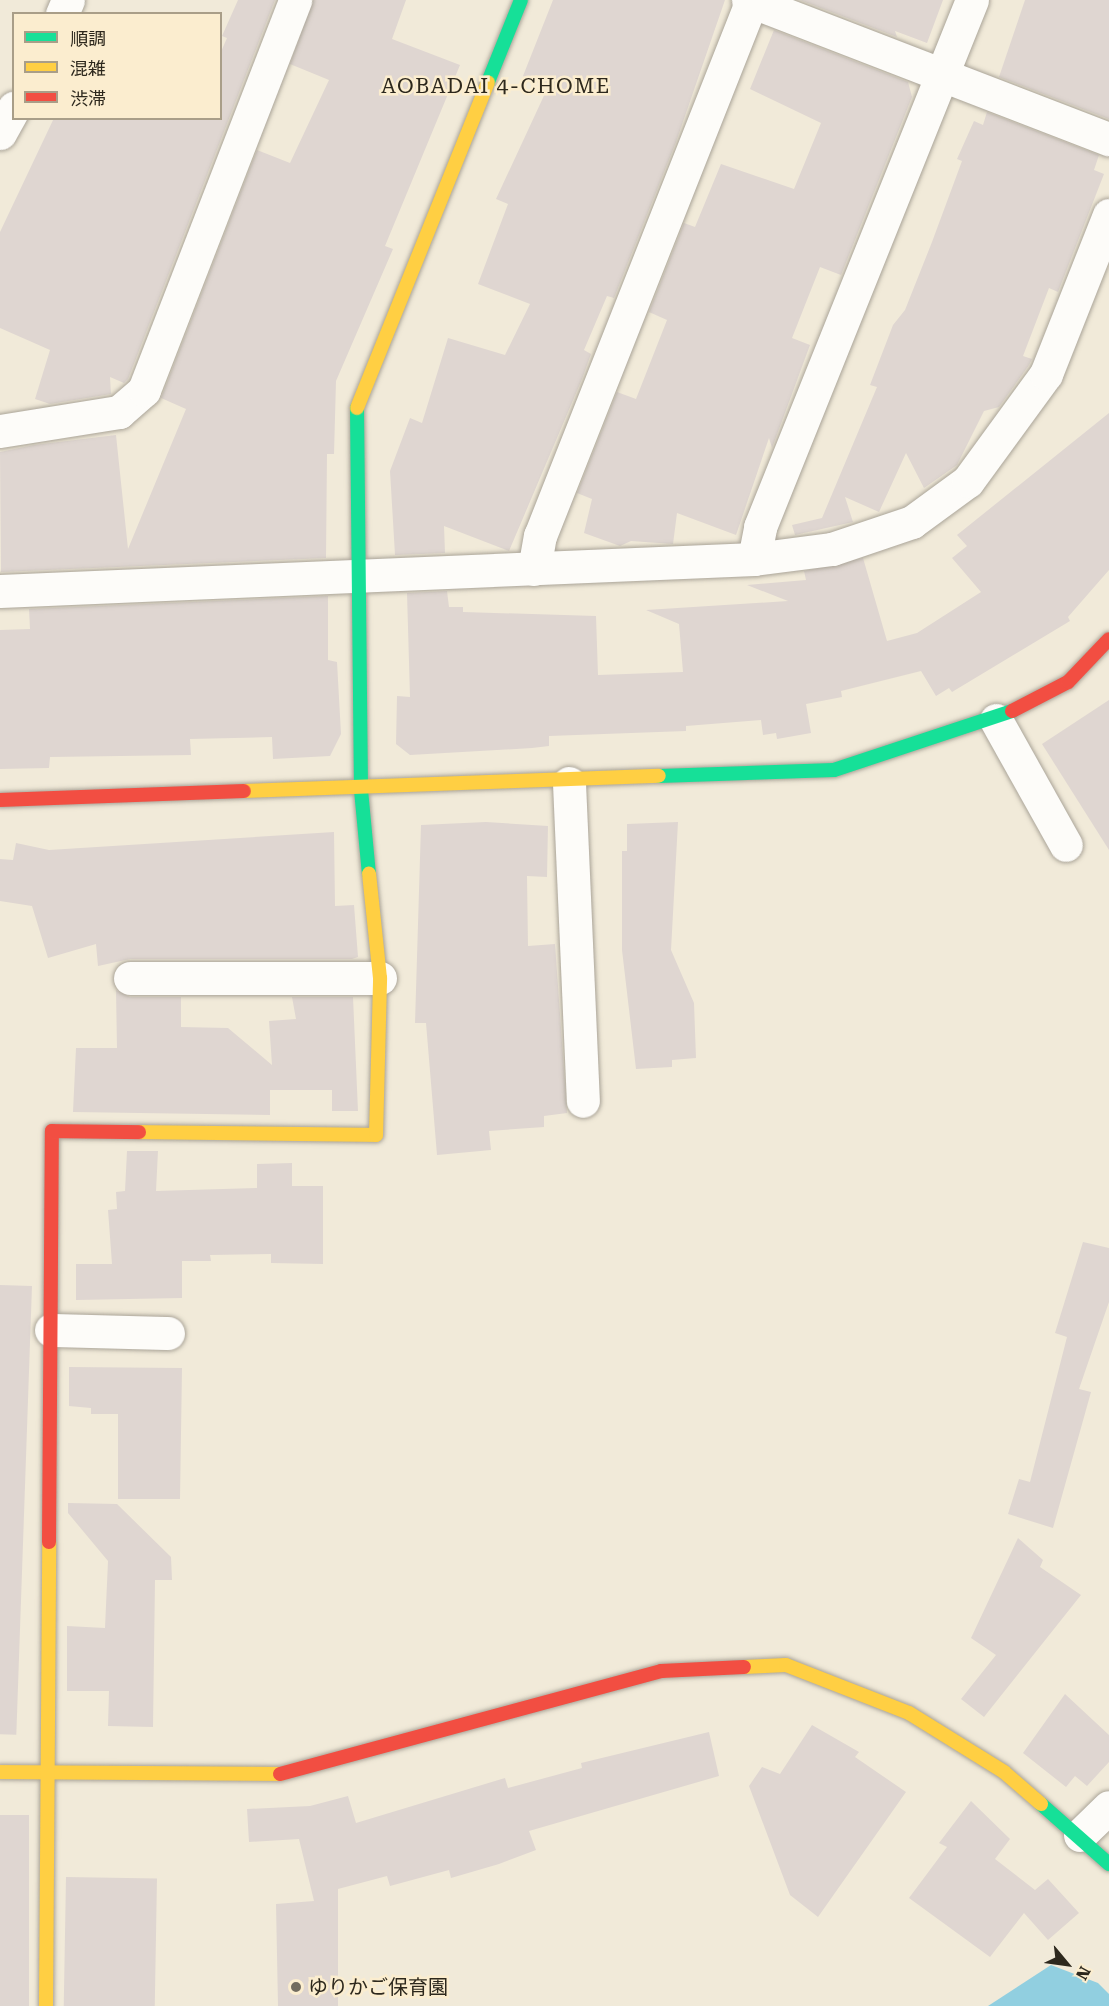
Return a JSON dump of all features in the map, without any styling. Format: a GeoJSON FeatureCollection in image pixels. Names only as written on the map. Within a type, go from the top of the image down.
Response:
{"type":"FeatureCollection","features":[{"type":"Feature","properties":{"kind":"street"},"geometry":{"type":"LineString","coordinates":[[0,432],[119,412],[144,390],[295,0]]}},
{"type":"Feature","properties":{"kind":"street"},"geometry":{"type":"LineString","coordinates":[[46,2006],[52,1131],[376,1135],[380,978],[361,790],[357,407],[521,0]]}},
{"type":"Feature","properties":{"kind":"street"},"geometry":{"type":"LineString","coordinates":[[534,569],[540,536],[751,0],[1109,139]]}},
{"type":"Feature","properties":{"kind":"street"},"geometry":{"type":"LineString","coordinates":[[754,559],[760,527],[972,0]]}},
{"type":"Feature","properties":{"kind":"street"},"geometry":{"type":"LineString","coordinates":[[0,134],[12,112]]}},
{"type":"Feature","properties":{"kind":"street"},"geometry":{"type":"LineString","coordinates":[[0,591],[360,578],[754,559],[832,549],[912,522],[968,482],[1046,374],[1109,215]]}},
{"type":"Feature","properties":{"kind":"street"},"geometry":{"type":"LineString","coordinates":[[0,800],[569,783],[834,770],[921,739],[996,720],[1068,682],[1109,639]]}},
{"type":"Feature","properties":{"kind":"street"},"geometry":{"type":"LineString","coordinates":[[996,720],[1066,845]]}},
{"type":"Feature","properties":{"kind":"street"},"geometry":{"type":"LineString","coordinates":[[569,783],[583,1101]]}},
{"type":"Feature","properties":{"kind":"street"},"geometry":{"type":"LineString","coordinates":[[130,978],[380,978]]}},
{"type":"Feature","properties":{"kind":"street"},"geometry":{"type":"LineString","coordinates":[[51,1330],[168,1333]]}},
{"type":"Feature","properties":{"kind":"street"},"geometry":{"type":"LineString","coordinates":[[0,1772],[275,1775],[661,1671],[786,1665],[909,1713],[1004,1772],[1080,1834],[1109,1864]]}},
{"type":"Feature","properties":{"kind":"street"},"geometry":{"type":"LineString","coordinates":[[1080,1834],[1109,1807]]}},
{"type":"Feature","properties":{"kind":"water"},"geometry":{"type":"Polygon","coordinates":[[[1051,1965],[1098,1983],[1109,1994],[1109,2006],[988,2006],[1051,1965]]]}},
{"type":"Feature","properties":{"kind":"building"},"geometry":{"type":"Polygon","coordinates":[[[238,0],[275,0],[128,379],[124,383],[110,377],[111,394],[50,404],[35,399],[50,350],[0,328],[0,232],[53,120],[222,120],[222,49],[227,38],[222,36],[238,0]]]}},
{"type":"Feature","properties":{"kind":"building"},"geometry":{"type":"Polygon","coordinates":[[[313,0],[406,0],[392,39],[460,65],[385,246],[393,249],[336,381],[334,454],[327,454],[326,558],[1,572],[0,452],[34,445],[116,435],[128,549],[186,409],[161,398],[257,150],[290,163],[329,80],[290,64],[313,0]]]}},
{"type":"Feature","properties":{"kind":"building"},"geometry":{"type":"Polygon","coordinates":[[[553,0],[725,0],[676,142],[614,298],[607,296],[584,350],[591,354],[582,379],[509,551],[444,526],[445,553],[395,555],[390,471],[410,418],[422,423],[448,338],[505,355],[530,304],[478,284],[508,204],[496,199],[548,87],[523,76],[553,0]]]}},
{"type":"Feature","properties":{"kind":"building"},"geometry":{"type":"Polygon","coordinates":[[[800,0],[943,0],[927,43],[895,31],[897,37],[800,0]]]}},
{"type":"Feature","properties":{"kind":"building"},"geometry":{"type":"Polygon","coordinates":[[[1025,0],[1109,0],[1109,119],[999,77],[1025,0]]]}},
{"type":"Feature","properties":{"kind":"building"},"geometry":{"type":"Polygon","coordinates":[[[774,30],[908,82],[912,97],[841,275],[820,267],[792,338],[810,345],[772,448],[769,438],[736,535],[677,513],[673,544],[631,541],[620,546],[584,533],[592,499],[577,493],[617,392],[636,399],[667,320],[649,312],[684,223],[695,227],[721,164],[794,189],[821,123],[750,89],[774,30]]]}},
{"type":"Feature","properties":{"kind":"building"},"geometry":{"type":"Polygon","coordinates":[[[987,112],[1099,155],[1094,170],[1104,174],[1058,292],[1049,288],[1023,356],[1032,359],[999,407],[984,411],[957,465],[924,488],[906,453],[879,512],[845,497],[853,522],[795,535],[792,525],[822,518],[877,387],[870,385],[893,325],[905,310],[932,242],[962,161],[957,159],[974,121],[983,125],[987,112]]]}},
{"type":"Feature","properties":{"kind":"building"},"geometry":{"type":"Polygon","coordinates":[[[1109,413],[1109,570],[1068,617],[1070,621],[952,692],[949,688],[936,696],[921,671],[841,691],[842,697],[806,704],[811,733],[777,739],[776,733],[763,735],[761,720],[686,726],[686,731],[549,736],[549,746],[532,748],[410,755],[396,744],[397,696],[410,697],[407,593],[447,591],[449,607],[463,607],[463,612],[596,616],[598,675],[683,672],[679,624],[646,610],[788,601],[747,585],[806,580],[804,571],[863,558],[887,641],[917,633],[981,592],[952,558],[967,546],[957,535],[1109,413]]]}},
{"type":"Feature","properties":{"kind":"building"},"geometry":{"type":"Polygon","coordinates":[[[328,596],[328,660],[337,662],[341,734],[330,756],[273,759],[272,737],[190,739],[191,755],[50,757],[49,768],[0,769],[0,630],[30,629],[29,609],[328,596]]]}},
{"type":"Feature","properties":{"kind":"building"},"geometry":{"type":"Polygon","coordinates":[[[1109,700],[1109,850],[1042,744],[1109,700]]]}},
{"type":"Feature","properties":{"kind":"building"},"geometry":{"type":"Polygon","coordinates":[[[486,822],[548,826],[547,877],[527,876],[528,946],[555,944],[567,1113],[544,1116],[544,1127],[489,1131],[491,1150],[437,1155],[426,1023],[415,1023],[421,825],[486,822]]]}},
{"type":"Feature","properties":{"kind":"building"},"geometry":{"type":"Polygon","coordinates":[[[678,822],[671,950],[694,1003],[696,1058],[672,1060],[672,1067],[636,1069],[622,950],[622,851],[627,851],[627,824],[678,822]]]}},
{"type":"Feature","properties":{"kind":"building"},"geometry":{"type":"Polygon","coordinates":[[[334,832],[335,906],[354,905],[358,957],[352,959],[130,959],[98,966],[96,944],[48,958],[32,906],[0,901],[0,859],[13,860],[16,843],[49,850],[334,832]]]}},
{"type":"Feature","properties":{"kind":"building"},"geometry":{"type":"Polygon","coordinates":[[[116,990],[130,997],[181,997],[181,1027],[228,1028],[272,1065],[269,1021],[296,1019],[292,997],[353,997],[358,1111],[332,1111],[332,1090],[270,1090],[270,1115],[73,1112],[76,1048],[117,1048],[116,990]]]}},
{"type":"Feature","properties":{"kind":"building"},"geometry":{"type":"Polygon","coordinates":[[[127,1151],[158,1151],[156,1191],[257,1188],[257,1164],[292,1163],[292,1186],[323,1186],[323,1264],[271,1263],[271,1254],[210,1255],[211,1261],[182,1261],[182,1298],[76,1300],[76,1264],[112,1264],[108,1210],[117,1209],[116,1192],[125,1191],[127,1151]]]}},
{"type":"Feature","properties":{"kind":"building"},"geometry":{"type":"Polygon","coordinates":[[[1083,1242],[1109,1248],[1109,1302],[1079,1389],[1091,1392],[1053,1528],[1008,1514],[1019,1479],[1030,1482],[1067,1337],[1055,1333],[1083,1242]]]}},
{"type":"Feature","properties":{"kind":"building"},"geometry":{"type":"Polygon","coordinates":[[[0,1285],[32,1286],[16,1735],[0,1734],[0,1285]]]}},
{"type":"Feature","properties":{"kind":"building"},"geometry":{"type":"Polygon","coordinates":[[[69,1367],[182,1368],[180,1499],[118,1499],[118,1414],[91,1414],[91,1408],[69,1406],[69,1367]]]}},
{"type":"Feature","properties":{"kind":"building"},"geometry":{"type":"Polygon","coordinates":[[[68,1503],[117,1504],[171,1557],[172,1580],[155,1580],[153,1727],[108,1726],[109,1691],[67,1691],[67,1626],[105,1628],[108,1561],[68,1513],[68,1503]]]}},
{"type":"Feature","properties":{"kind":"building"},"geometry":{"type":"Polygon","coordinates":[[[1018,1538],[1043,1560],[1040,1567],[1081,1595],[984,1717],[961,1699],[996,1655],[971,1638],[1018,1538]]]}},
{"type":"Feature","properties":{"kind":"building"},"geometry":{"type":"Polygon","coordinates":[[[1065,1694],[1109,1735],[1109,1762],[1087,1786],[1075,1776],[1066,1787],[1023,1753],[1065,1694]]]}},
{"type":"Feature","properties":{"kind":"building"},"geometry":{"type":"Polygon","coordinates":[[[812,1725],[859,1752],[855,1757],[906,1792],[818,1917],[790,1895],[749,1786],[762,1767],[780,1774],[812,1725]]]}},
{"type":"Feature","properties":{"kind":"building"},"geometry":{"type":"Polygon","coordinates":[[[709,1732],[719,1776],[529,1831],[536,1850],[499,1864],[451,1878],[449,1870],[390,1886],[387,1876],[338,1889],[338,2006],[278,2006],[276,1904],[314,1901],[299,1839],[249,1842],[247,1809],[310,1806],[348,1796],[356,1823],[505,1778],[508,1788],[582,1768],[581,1763],[709,1732]]]}},
{"type":"Feature","properties":{"kind":"building"},"geometry":{"type":"Polygon","coordinates":[[[971,1801],[1010,1839],[995,1859],[1035,1890],[1048,1879],[1079,1913],[1048,1940],[1024,1913],[990,1957],[909,1898],[947,1847],[939,1843],[971,1801]]]}},
{"type":"Feature","properties":{"kind":"building"},"geometry":{"type":"Polygon","coordinates":[[[0,1815],[29,1815],[29,2006],[0,2006],[0,1815]]]}},
{"type":"Feature","properties":{"kind":"building"},"geometry":{"type":"Polygon","coordinates":[[[66,1877],[157,1879],[155,2006],[64,2006],[66,1877]]]}},
{"type":"Feature","properties":{"kind":"traffic: fast"},"geometry":{"type":"LineString","coordinates":[[488,82],[521,0]]}},
{"type":"Feature","properties":{"kind":"traffic: fast"},"geometry":{"type":"LineString","coordinates":[[357,408],[361,790],[369,874]]}},
{"type":"Feature","properties":{"kind":"traffic: fast"},"geometry":{"type":"LineString","coordinates":[[659,776],[834,770],[1012,711]]}},
{"type":"Feature","properties":{"kind":"traffic: fast"},"geometry":{"type":"LineString","coordinates":[[1041,1804],[1109,1864]]}},
{"type":"Feature","properties":{"kind":"traffic: slow"},"geometry":{"type":"LineString","coordinates":[[357,408],[488,82]]}},
{"type":"Feature","properties":{"kind":"traffic: slow"},"geometry":{"type":"LineString","coordinates":[[244,791],[659,776]]}},
{"type":"Feature","properties":{"kind":"traffic: slow"},"geometry":{"type":"LineString","coordinates":[[139,1132],[376,1135],[380,978],[369,874]]}},
{"type":"Feature","properties":{"kind":"traffic: slow"},"geometry":{"type":"LineString","coordinates":[[46,2006],[49,1542]]}},
{"type":"Feature","properties":{"kind":"traffic: slow"},"geometry":{"type":"LineString","coordinates":[[744,1667],[786,1665],[909,1713],[1004,1772],[1041,1804]]}},
{"type":"Feature","properties":{"kind":"traffic: slow"},"geometry":{"type":"LineString","coordinates":[[0,1772],[280,1774]]}},
{"type":"Feature","properties":{"kind":"traffic: jam"},"geometry":{"type":"LineString","coordinates":[[1012,711],[1068,682],[1109,639]]}},
{"type":"Feature","properties":{"kind":"traffic: jam"},"geometry":{"type":"LineString","coordinates":[[0,800],[244,791]]}},
{"type":"Feature","properties":{"kind":"traffic: jam"},"geometry":{"type":"LineString","coordinates":[[49,1542],[52,1131],[139,1132]]}},
{"type":"Feature","properties":{"kind":"traffic: jam"},"geometry":{"type":"LineString","coordinates":[[280,1774],[661,1671],[744,1667]]}},
{"type":"Feature","properties":{"kind":"place","name":"ゆりかご保育園"},"geometry":{"type":"Point","coordinates":[296,1987]}},
{"type":"Feature","properties":{"kind":"district","name":"AOBADAI 4-CHOME"},"geometry":{"type":"Point","coordinates":[496,86]}}]}
